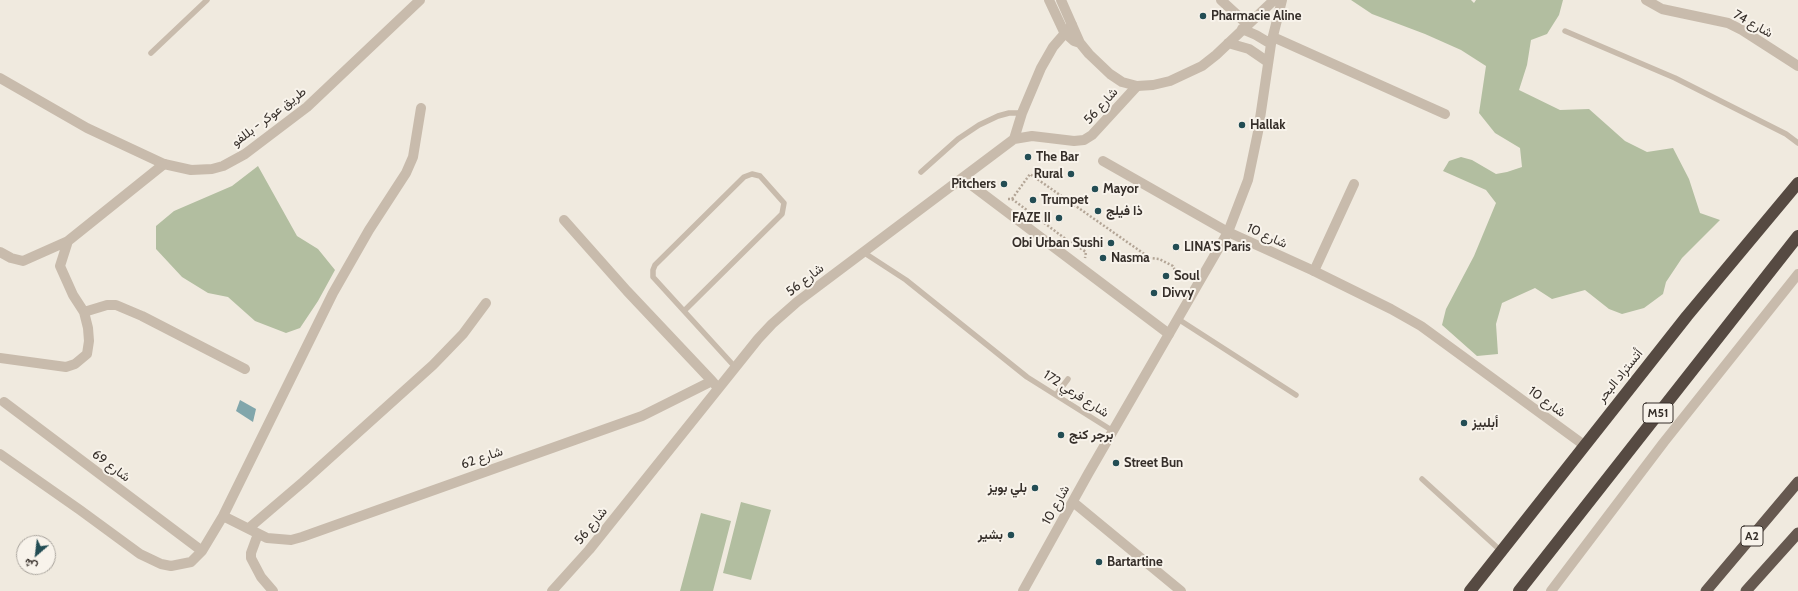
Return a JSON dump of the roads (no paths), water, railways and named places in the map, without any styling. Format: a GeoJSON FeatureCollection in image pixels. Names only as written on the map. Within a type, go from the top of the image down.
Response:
{"type":"FeatureCollection","features":[{"type":"Feature","properties":{"kind":"highway","name":"أتستراد البحر"},"geometry":{"type":"LineString","coordinates":[[1470,591],[1686,316],[1798,183]]}},
{"type":"Feature","properties":{"kind":"highway","name":"M51"},"geometry":{"type":"LineString","coordinates":[[1519,591],[1798,236]]}},
{"type":"Feature","properties":{"kind":"highway","name":"A2"},"geometry":{"type":"LineString","coordinates":[[1706,591],[1798,482]]}},
{"type":"Feature","properties":{"kind":"highway","name":"A2"},"geometry":{"type":"LineString","coordinates":[[1746,591],[1798,532]]}},
{"type":"Feature","properties":{"kind":"street","name":"طريق عوكر - بللفو"},"geometry":{"type":"LineString","coordinates":[[0,78],[87,128],[164,164],[186,169],[212,169],[223,166],[245,154],[306,107],[420,0]]}},
{"type":"Feature","properties":{"kind":"street"},"geometry":{"type":"LineString","coordinates":[[1049,0],[1064,32],[1074,41],[1080,43]]}},
{"type":"Feature","properties":{"kind":"street"},"geometry":{"type":"LineString","coordinates":[[1061,0],[1080,43],[1099,65],[1122,82],[1137,86],[1158,84],[1186,75],[1211,59],[1274,0]]}},
{"type":"Feature","properties":{"kind":"street"},"geometry":{"type":"LineString","coordinates":[[1221,0],[1244,27],[1256,35],[1272,40],[1445,114]]}},
{"type":"Feature","properties":{"kind":"street"},"geometry":{"type":"LineString","coordinates":[[1103,161],[1228,232],[1248,180],[1258,132],[1272,40],[1282,0]]}},
{"type":"Feature","properties":{"kind":"street","name":"شارع 74"},"geometry":{"type":"LineString","coordinates":[[1646,0],[1662,9],[1728,23],[1742,30],[1798,66]]}},
{"type":"Feature","properties":{"kind":"street"},"geometry":{"type":"LineString","coordinates":[[1014,139],[1022,113],[1041,68],[1064,32],[1072,24]]}},
{"type":"Feature","properties":{"kind":"street"},"geometry":{"type":"LineString","coordinates":[[1228,43],[1249,50],[1268,62]]}},
{"type":"Feature","properties":{"kind":"street","name":"شارع 56"},"geometry":{"type":"LineString","coordinates":[[552,591],[589,550],[715,384],[735,368],[772,324],[797,302],[1014,139],[1032,136],[1074,142],[1084,140],[1092,135],[1137,86]]}},
{"type":"Feature","properties":{"kind":"street"},"geometry":{"type":"LineString","coordinates":[[0,454],[140,554],[161,564],[171,566],[191,562],[202,551],[223,516],[333,293],[369,230],[406,173],[413,157],[421,108]]}},
{"type":"Feature","properties":{"kind":"street"},"geometry":{"type":"LineString","coordinates":[[0,252],[11,258],[23,261],[68,241],[164,164]]}},
{"type":"Feature","properties":{"kind":"street"},"geometry":{"type":"LineString","coordinates":[[962,178],[1169,334]]}},
{"type":"Feature","properties":{"kind":"street"},"geometry":{"type":"LineString","coordinates":[[1314,271],[1354,184]]}},
{"type":"Feature","properties":{"kind":"street"},"geometry":{"type":"LineString","coordinates":[[564,220],[627,291],[715,384]]}},
{"type":"Feature","properties":{"kind":"street","name":"شارع 10"},"geometry":{"type":"LineString","coordinates":[[1023,591],[1228,232],[1314,271],[1391,309],[1421,326],[1584,445]]}},
{"type":"Feature","properties":{"kind":"street"},"geometry":{"type":"LineString","coordinates":[[0,358],[59,366],[75,364],[87,354],[88,328],[84,312],[73,295],[60,266],[68,241]]}},
{"type":"Feature","properties":{"kind":"street"},"geometry":{"type":"LineString","coordinates":[[1551,591],[1664,442],[1798,274]]}},
{"type":"Feature","properties":{"kind":"street"},"geometry":{"type":"LineString","coordinates":[[249,528],[303,482],[433,365],[463,334],[486,303]]}},
{"type":"Feature","properties":{"kind":"street"},"geometry":{"type":"LineString","coordinates":[[84,312],[107,305],[116,305],[142,316],[245,369]]}},
{"type":"Feature","properties":{"kind":"street","name":"شارع 62"},"geometry":{"type":"LineString","coordinates":[[223,516],[249,528],[258,534],[277,540],[291,540],[642,416],[715,384]]}},
{"type":"Feature","properties":{"kind":"street","name":"شارع 69"},"geometry":{"type":"LineString","coordinates":[[4,402],[202,551]]}},
{"type":"Feature","properties":{"kind":"street"},"geometry":{"type":"LineString","coordinates":[[1073,502],[1181,591]]}},
{"type":"Feature","properties":{"kind":"street"},"geometry":{"type":"LineString","coordinates":[[258,534],[251,553],[251,558],[261,577],[273,591]]}},
{"type":"Feature","properties":{"kind":"lane"},"geometry":{"type":"LineString","coordinates":[[151,53],[206,0]]}},
{"type":"Feature","properties":{"kind":"lane"},"geometry":{"type":"LineString","coordinates":[[1565,31],[1675,78],[1786,134],[1798,142]]}},
{"type":"Feature","properties":{"kind":"lane"},"geometry":{"type":"LineString","coordinates":[[921,172],[958,139],[979,125],[1003,114],[1022,113]]}},
{"type":"Feature","properties":{"kind":"lane"},"geometry":{"type":"LineString","coordinates":[[684,311],[782,214],[784,203],[760,176],[752,174],[744,178],[655,265],[653,276],[684,311],[735,368]]}},
{"type":"Feature","properties":{"kind":"lane","name":"شارع فرعي 172"},"geometry":{"type":"LineString","coordinates":[[863,252],[906,280],[1028,376],[1113,431]]}},
{"type":"Feature","properties":{"kind":"lane"},"geometry":{"type":"LineString","coordinates":[[1178,319],[1296,395]]}},
{"type":"Feature","properties":{"kind":"lane"},"geometry":{"type":"LineString","coordinates":[[1056,395],[1068,379]]}},
{"type":"Feature","properties":{"kind":"lane"},"geometry":{"type":"LineString","coordinates":[[1422,479],[1501,551]]}},
{"type":"Feature","properties":{"kind":"water"},"geometry":{"type":"Polygon","coordinates":[[[240,400],[256,409],[253,422],[236,411],[240,400]]]}},
{"type":"Feature","properties":{"kind":"place","name":"Pharmacie Aline"},"geometry":{"type":"Point","coordinates":[1203,16]}},
{"type":"Feature","properties":{"kind":"place","name":"Hallak"},"geometry":{"type":"Point","coordinates":[1242,125]}},
{"type":"Feature","properties":{"kind":"place","name":"The Bar"},"geometry":{"type":"Point","coordinates":[1028,157]}},
{"type":"Feature","properties":{"kind":"place","name":"Rural"},"geometry":{"type":"Point","coordinates":[1071,174]}},
{"type":"Feature","properties":{"kind":"place","name":"Pitchers"},"geometry":{"type":"Point","coordinates":[1004,184]}},
{"type":"Feature","properties":{"kind":"place","name":"Mayor"},"geometry":{"type":"Point","coordinates":[1095,189]}},
{"type":"Feature","properties":{"kind":"place","name":"Trumpet"},"geometry":{"type":"Point","coordinates":[1033,200]}},
{"type":"Feature","properties":{"kind":"place","name":"ذا فيلج"},"geometry":{"type":"Point","coordinates":[1098,211]}},
{"type":"Feature","properties":{"kind":"place","name":"FAZE II"},"geometry":{"type":"Point","coordinates":[1059,218]}},
{"type":"Feature","properties":{"kind":"place","name":"Obi Urban Sushi"},"geometry":{"type":"Point","coordinates":[1111,243]}},
{"type":"Feature","properties":{"kind":"place","name":"LINA'S Paris"},"geometry":{"type":"Point","coordinates":[1176,247]}},
{"type":"Feature","properties":{"kind":"place","name":"Nasma"},"geometry":{"type":"Point","coordinates":[1103,258]}},
{"type":"Feature","properties":{"kind":"place","name":"Soul"},"geometry":{"type":"Point","coordinates":[1166,276]}},
{"type":"Feature","properties":{"kind":"place","name":"Divvy"},"geometry":{"type":"Point","coordinates":[1154,293]}},
{"type":"Feature","properties":{"kind":"place","name":"أبلبيز"},"geometry":{"type":"Point","coordinates":[1464,423]}},
{"type":"Feature","properties":{"kind":"place","name":"برجر كنج"},"geometry":{"type":"Point","coordinates":[1061,435]}},
{"type":"Feature","properties":{"kind":"place","name":"Street Bun"},"geometry":{"type":"Point","coordinates":[1116,463]}},
{"type":"Feature","properties":{"kind":"place","name":"بلي بويز"},"geometry":{"type":"Point","coordinates":[1035,488]}},
{"type":"Feature","properties":{"kind":"place","name":"بشير"},"geometry":{"type":"Point","coordinates":[1011,535]}},
{"type":"Feature","properties":{"kind":"place","name":"Bartartine"},"geometry":{"type":"Point","coordinates":[1099,562]}}]}
